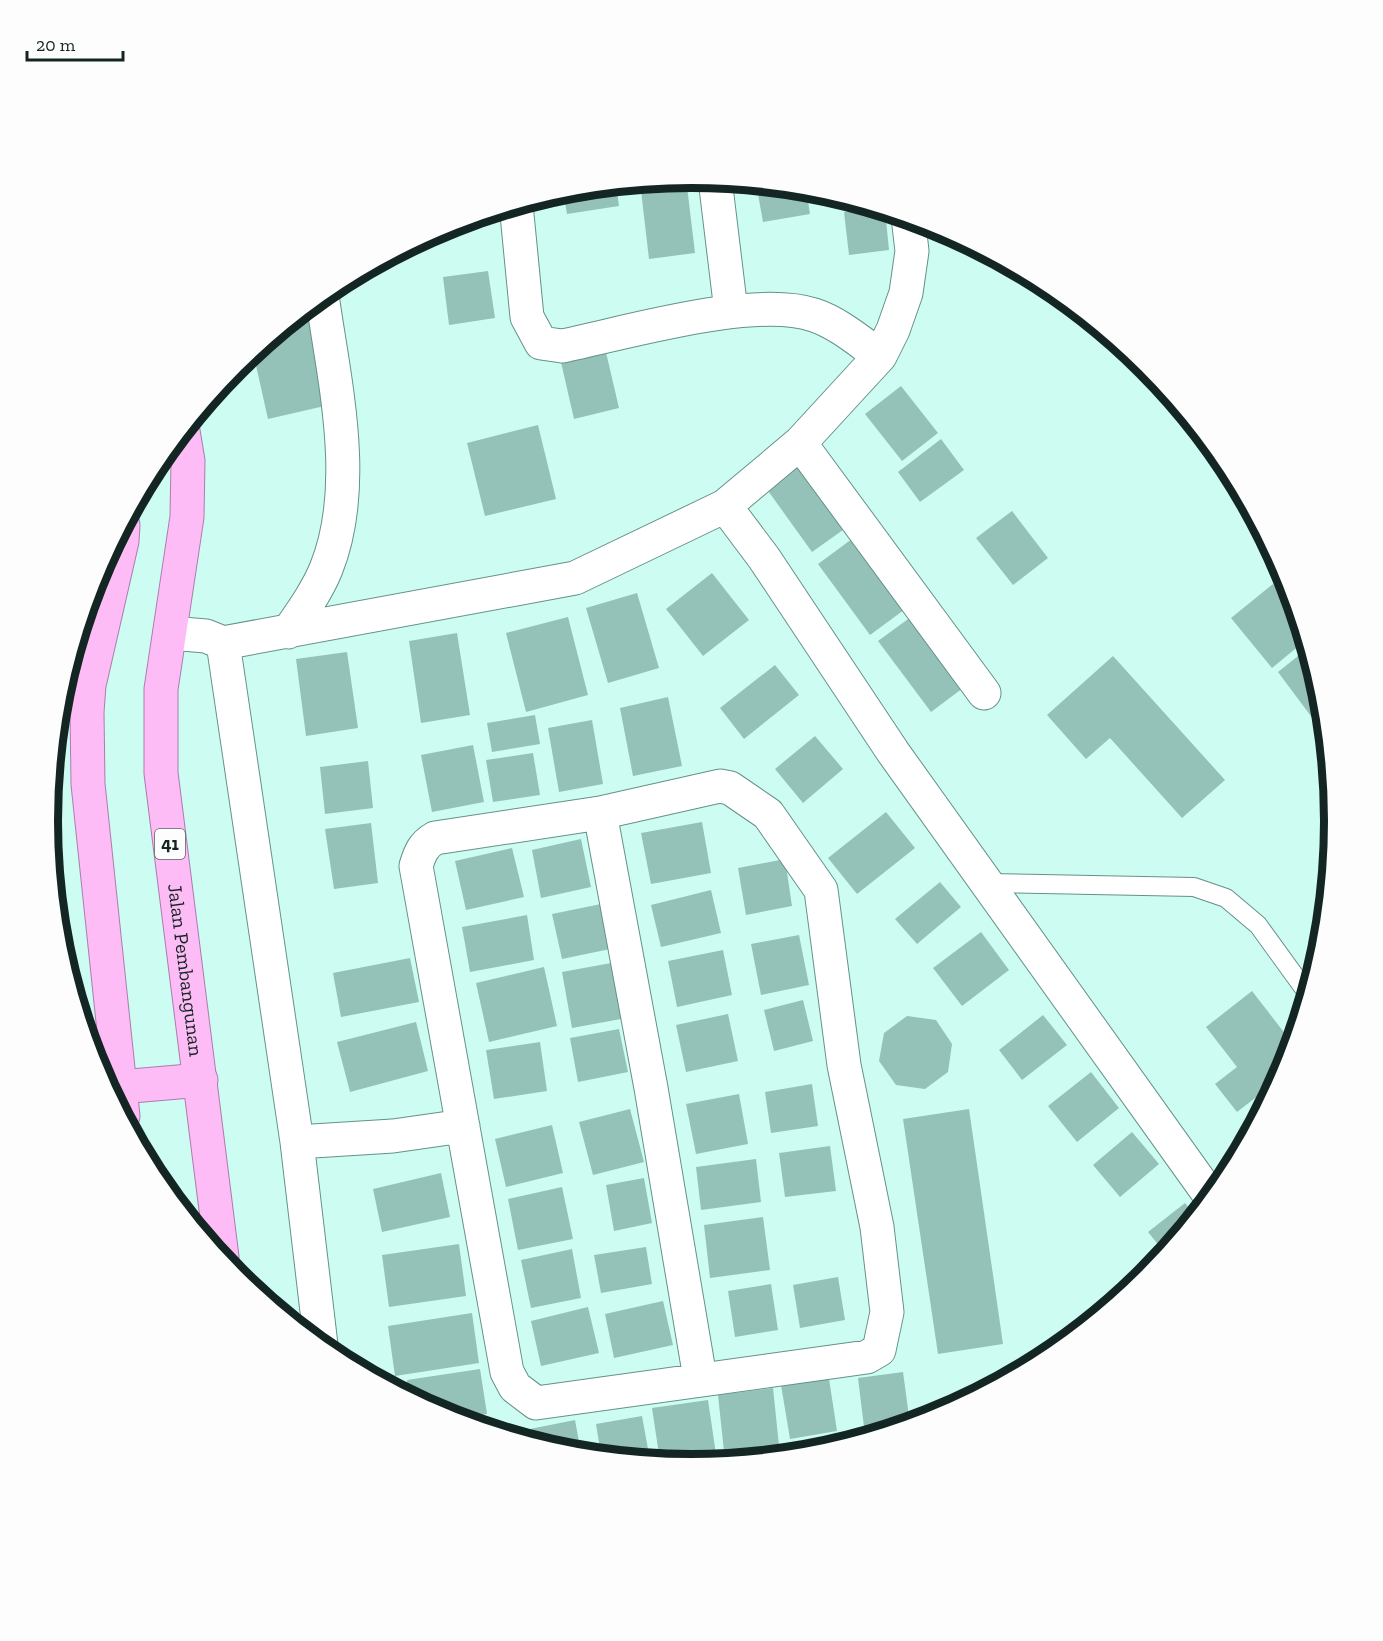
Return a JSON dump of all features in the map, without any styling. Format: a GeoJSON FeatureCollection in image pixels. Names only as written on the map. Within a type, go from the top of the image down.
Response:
{"type":"FeatureCollection","features":[{"type":"Feature","properties":{"kind":"highway","name":"Jalan Pembangunan"},"geometry":{"type":"LineString","coordinates":[[185,441],[188,461],[187,517],[161,689],[161,773],[220,1243]]}},
{"type":"Feature","properties":{"kind":"highway"},"geometry":{"type":"LineString","coordinates":[[120,550],[89,685],[87,712],[88,784],[121,1094]]}},
{"type":"Feature","properties":{"kind":"highway"},"geometry":{"type":"LineString","coordinates":[[125,1101],[201,1080]]}},
{"type":"Feature","properties":{"kind":"street"},"geometry":{"type":"LineString","coordinates":[[716,189],[731,311]]}},
{"type":"Feature","properties":{"kind":"street"},"geometry":{"type":"LineString","coordinates":[[517,212],[527,317],[541,343],[562,346],[731,311],[773,310],[813,315],[838,327],[880,356]]}},
{"type":"Feature","properties":{"kind":"street"},"geometry":{"type":"LineString","coordinates":[[170,633],[206,636],[223,643],[574,578],[725,506],[800,443],[880,356],[893,330],[906,293],[912,251],[909,226]]}},
{"type":"Feature","properties":{"kind":"street"},"geometry":{"type":"LineString","coordinates":[[288,632],[306,606],[326,568],[340,513],[344,456],[323,306]]}},
{"type":"Feature","properties":{"kind":"street"},"geometry":{"type":"LineString","coordinates":[[800,443],[984,693]]}},
{"type":"Feature","properties":{"kind":"street"},"geometry":{"type":"LineString","coordinates":[[725,506],[764,558],[893,752],[1206,1190]]}},
{"type":"Feature","properties":{"kind":"street"},"geometry":{"type":"LineString","coordinates":[[223,643],[297,1142],[320,1333]]}},
{"type":"Feature","properties":{"kind":"street"},"geometry":{"type":"LineString","coordinates":[[720,786],[730,788],[768,814],[821,890],[844,1065],[878,1227],[887,1312],[879,1350],[867,1358],[700,1378],[536,1403],[515,1387],[507,1372],[416,866],[419,853],[426,843],[435,838],[600,813],[720,786]]}},
{"type":"Feature","properties":{"kind":"street"},"geometry":{"type":"LineString","coordinates":[[600,813],[651,1088],[700,1378]]}},
{"type":"Feature","properties":{"kind":"street"},"geometry":{"type":"LineString","coordinates":[[297,1142],[393,1136],[463,1126]]}},
{"type":"Feature","properties":{"kind":"lane"},"geometry":{"type":"LineString","coordinates":[[986,883],[1194,887],[1226,898],[1258,925],[1302,986]]}},
{"type":"Feature","properties":{"kind":"building"},"geometry":{"type":"Polygon","coordinates":[[[687,188],[695,253],[649,259],[641,190],[687,188]]]}},
{"type":"Feature","properties":{"kind":"building"},"geometry":{"type":"Polygon","coordinates":[[[758,191],[808,199],[810,214],[763,222],[758,191]]]}},
{"type":"Feature","properties":{"kind":"building"},"geometry":{"type":"Polygon","coordinates":[[[617,192],[619,206],[567,214],[565,201],[617,192]]]}},
{"type":"Feature","properties":{"kind":"building"},"geometry":{"type":"Polygon","coordinates":[[[859,210],[886,218],[889,250],[849,255],[844,212],[859,210]]]}},
{"type":"Feature","properties":{"kind":"building"},"geometry":{"type":"Polygon","coordinates":[[[488,271],[495,318],[449,325],[443,277],[488,271]]]}},
{"type":"Feature","properties":{"kind":"building"},"geometry":{"type":"Polygon","coordinates":[[[311,320],[329,405],[268,419],[255,362],[301,322],[311,320]]]}},
{"type":"Feature","properties":{"kind":"building"},"geometry":{"type":"Polygon","coordinates":[[[605,348],[619,408],[574,419],[560,358],[605,348]]]}},
{"type":"Feature","properties":{"kind":"building"},"geometry":{"type":"Polygon","coordinates":[[[901,386],[938,433],[902,461],[865,414],[901,386]]]}},
{"type":"Feature","properties":{"kind":"building"},"geometry":{"type":"Polygon","coordinates":[[[538,425],[556,499],[485,516],[467,443],[538,425]]]}},
{"type":"Feature","properties":{"kind":"building"},"geometry":{"type":"Polygon","coordinates":[[[941,439],[964,470],[920,502],[898,472],[941,439]]]}},
{"type":"Feature","properties":{"kind":"building"},"geometry":{"type":"Polygon","coordinates":[[[803,461],[850,525],[812,552],[766,488],[803,461]]]}},
{"type":"Feature","properties":{"kind":"building"},"geometry":{"type":"Polygon","coordinates":[[[1012,511],[1048,558],[1013,585],[976,538],[1012,511]]]}},
{"type":"Feature","properties":{"kind":"building"},"geometry":{"type":"Polygon","coordinates":[[[856,536],[908,607],[870,635],[818,564],[856,536]]]}},
{"type":"Feature","properties":{"kind":"building"},"geometry":{"type":"Polygon","coordinates":[[[712,573],[749,620],[703,656],[666,609],[712,573]]]}},
{"type":"Feature","properties":{"kind":"building"},"geometry":{"type":"Polygon","coordinates":[[[1273,584],[1283,597],[1300,645],[1272,668],[1231,618],[1273,584]]]}},
{"type":"Feature","properties":{"kind":"building"},"geometry":{"type":"Polygon","coordinates":[[[637,593],[659,668],[608,683],[586,608],[637,593]]]}},
{"type":"Feature","properties":{"kind":"building"},"geometry":{"type":"Polygon","coordinates":[[[915,614],[967,685],[931,712],[878,641],[915,614]]]}},
{"type":"Feature","properties":{"kind":"building"},"geometry":{"type":"Polygon","coordinates":[[[568,617],[588,695],[526,712],[506,633],[568,617]]]}},
{"type":"Feature","properties":{"kind":"building"},"geometry":{"type":"Polygon","coordinates":[[[457,633],[470,715],[421,723],[409,641],[457,633]]]}},
{"type":"Feature","properties":{"kind":"building"},"geometry":{"type":"Polygon","coordinates":[[[347,652],[358,728],[306,736],[296,659],[347,652]]]}},
{"type":"Feature","properties":{"kind":"building"},"geometry":{"type":"Polygon","coordinates":[[[1302,653],[1317,724],[1278,672],[1302,653]]]}},
{"type":"Feature","properties":{"kind":"building"},"geometry":{"type":"Polygon","coordinates":[[[1113,656],[1225,780],[1182,818],[1110,738],[1086,759],[1047,715],[1113,656]]]}},
{"type":"Feature","properties":{"kind":"building"},"geometry":{"type":"Polygon","coordinates":[[[775,665],[799,695],[744,739],[720,708],[775,665]]]}},
{"type":"Feature","properties":{"kind":"building"},"geometry":{"type":"Polygon","coordinates":[[[668,697],[682,766],[633,776],[620,708],[668,697]]]}},
{"type":"Feature","properties":{"kind":"building"},"geometry":{"type":"Polygon","coordinates":[[[535,715],[540,744],[492,752],[487,723],[535,715]]]}},
{"type":"Feature","properties":{"kind":"building"},"geometry":{"type":"Polygon","coordinates":[[[592,720],[603,784],[559,792],[548,728],[592,720]]]}},
{"type":"Feature","properties":{"kind":"building"},"geometry":{"type":"Polygon","coordinates":[[[815,736],[843,769],[803,803],[775,769],[815,736]]]}},
{"type":"Feature","properties":{"kind":"building"},"geometry":{"type":"Polygon","coordinates":[[[473,745],[484,802],[432,812],[421,755],[473,745]]]}},
{"type":"Feature","properties":{"kind":"building"},"geometry":{"type":"Polygon","coordinates":[[[533,753],[540,795],[493,802],[486,760],[533,753]]]}},
{"type":"Feature","properties":{"kind":"building"},"geometry":{"type":"Polygon","coordinates":[[[368,761],[373,808],[325,814],[320,767],[368,761]]]}},
{"type":"Feature","properties":{"kind":"building"},"geometry":{"type":"Polygon","coordinates":[[[886,812],[915,848],[857,894],[828,858],[886,812]]]}},
{"type":"Feature","properties":{"kind":"building"},"geometry":{"type":"Polygon","coordinates":[[[702,822],[711,873],[651,884],[641,833],[702,822]]]}},
{"type":"Feature","properties":{"kind":"building"},"geometry":{"type":"Polygon","coordinates":[[[371,823],[378,883],[334,889],[325,829],[371,823]]]}},
{"type":"Feature","properties":{"kind":"building"},"geometry":{"type":"Polygon","coordinates":[[[581,839],[591,887],[541,898],[532,850],[581,839]]]}},
{"type":"Feature","properties":{"kind":"building"},"geometry":{"type":"Polygon","coordinates":[[[512,848],[524,897],[466,910],[455,861],[512,848]]]}},
{"type":"Feature","properties":{"kind":"building"},"geometry":{"type":"Polygon","coordinates":[[[785,859],[792,906],[746,915],[738,868],[785,859]]]}},
{"type":"Feature","properties":{"kind":"building"},"geometry":{"type":"Polygon","coordinates":[[[940,882],[961,907],[917,944],[895,919],[940,882]]]}},
{"type":"Feature","properties":{"kind":"building"},"geometry":{"type":"Polygon","coordinates":[[[711,890],[721,933],[661,947],[651,905],[711,890]]]}},
{"type":"Feature","properties":{"kind":"building"},"geometry":{"type":"Polygon","coordinates":[[[606,903],[615,948],[562,959],[552,914],[606,903]]]}},
{"type":"Feature","properties":{"kind":"building"},"geometry":{"type":"Polygon","coordinates":[[[527,915],[534,960],[470,972],[462,927],[527,915]]]}},
{"type":"Feature","properties":{"kind":"building"},"geometry":{"type":"Polygon","coordinates":[[[981,932],[1009,970],[962,1006],[933,968],[981,932]]]}},
{"type":"Feature","properties":{"kind":"building"},"geometry":{"type":"Polygon","coordinates":[[[799,935],[809,985],[761,995],[751,944],[799,935]]]}},
{"type":"Feature","properties":{"kind":"building"},"geometry":{"type":"Polygon","coordinates":[[[723,950],[732,995],[677,1007],[668,961],[723,950]]]}},
{"type":"Feature","properties":{"kind":"building"},"geometry":{"type":"Polygon","coordinates":[[[410,958],[419,1002],[341,1017],[333,973],[410,958]]]}},
{"type":"Feature","properties":{"kind":"building"},"geometry":{"type":"Polygon","coordinates":[[[611,963],[621,1019],[572,1028],[562,972],[611,963]]]}},
{"type":"Feature","properties":{"kind":"building"},"geometry":{"type":"Polygon","coordinates":[[[544,967],[557,1026],[489,1042],[476,983],[544,967]]]}},
{"type":"Feature","properties":{"kind":"building"},"geometry":{"type":"Polygon","coordinates":[[[1252,991],[1287,1036],[1261,1097],[1259,1095],[1237,1112],[1215,1084],[1237,1067],[1206,1027],[1252,991]]]}},
{"type":"Feature","properties":{"kind":"building"},"geometry":{"type":"Polygon","coordinates":[[[803,1000],[813,1041],[774,1051],[764,1010],[803,1000]]]}},
{"type":"Feature","properties":{"kind":"building"},"geometry":{"type":"Polygon","coordinates":[[[728,1014],[738,1061],[686,1072],[676,1025],[728,1014]]]}},
{"type":"Feature","properties":{"kind":"building"},"geometry":{"type":"Polygon","coordinates":[[[1043,1015],[1067,1045],[1022,1080],[999,1050],[1043,1015]]]}},
{"type":"Feature","properties":{"kind":"building"},"geometry":{"type":"Polygon","coordinates":[[[907,1016],[936,1020],[952,1044],[948,1072],[925,1089],[896,1085],[879,1061],[884,1033],[907,1016]]]}},
{"type":"Feature","properties":{"kind":"building"},"geometry":{"type":"Polygon","coordinates":[[[416,1022],[428,1071],[350,1092],[337,1042],[416,1022]]]}},
{"type":"Feature","properties":{"kind":"building"},"geometry":{"type":"Polygon","coordinates":[[[619,1029],[628,1072],[578,1082],[570,1038],[619,1029]]]}},
{"type":"Feature","properties":{"kind":"building"},"geometry":{"type":"Polygon","coordinates":[[[540,1042],[547,1091],[494,1099],[486,1050],[540,1042]]]}},
{"type":"Feature","properties":{"kind":"building"},"geometry":{"type":"Polygon","coordinates":[[[1091,1072],[1119,1108],[1077,1142],[1048,1106],[1091,1072]]]}},
{"type":"Feature","properties":{"kind":"building"},"geometry":{"type":"Polygon","coordinates":[[[812,1084],[818,1126],[771,1133],[765,1092],[812,1084]]]}},
{"type":"Feature","properties":{"kind":"building"},"geometry":{"type":"Polygon","coordinates":[[[739,1094],[748,1144],[696,1154],[686,1104],[739,1094]]]}},
{"type":"Feature","properties":{"kind":"building"},"geometry":{"type":"Polygon","coordinates":[[[630,1109],[644,1162],[593,1175],[579,1122],[630,1109]]]}},
{"type":"Feature","properties":{"kind":"building"},"geometry":{"type":"Polygon","coordinates":[[[969,1109],[1003,1344],[938,1354],[903,1119],[969,1109]]]}},
{"type":"Feature","properties":{"kind":"building"},"geometry":{"type":"Polygon","coordinates":[[[552,1125],[563,1173],[506,1187],[495,1139],[552,1125]]]}},
{"type":"Feature","properties":{"kind":"building"},"geometry":{"type":"Polygon","coordinates":[[[1132,1132],[1159,1164],[1120,1197],[1093,1165],[1132,1132]]]}},
{"type":"Feature","properties":{"kind":"building"},"geometry":{"type":"Polygon","coordinates":[[[830,1146],[836,1191],[785,1197],[779,1153],[830,1146]]]}},
{"type":"Feature","properties":{"kind":"building"},"geometry":{"type":"Polygon","coordinates":[[[756,1159],[761,1202],[701,1210],[696,1167],[756,1159]]]}},
{"type":"Feature","properties":{"kind":"building"},"geometry":{"type":"Polygon","coordinates":[[[441,1173],[450,1217],[382,1232],[373,1189],[441,1173]]]}},
{"type":"Feature","properties":{"kind":"building"},"geometry":{"type":"Polygon","coordinates":[[[644,1178],[652,1223],[614,1231],[606,1185],[644,1178]]]}},
{"type":"Feature","properties":{"kind":"building"},"geometry":{"type":"Polygon","coordinates":[[[562,1187],[573,1239],[518,1250],[508,1199],[562,1187]]]}},
{"type":"Feature","properties":{"kind":"building"},"geometry":{"type":"Polygon","coordinates":[[[1185,1203],[1190,1210],[1159,1246],[1148,1232],[1185,1203]]]}},
{"type":"Feature","properties":{"kind":"building"},"geometry":{"type":"Polygon","coordinates":[[[763,1217],[770,1270],[710,1278],[704,1225],[763,1217]]]}},
{"type":"Feature","properties":{"kind":"building"},"geometry":{"type":"Polygon","coordinates":[[[459,1244],[466,1296],[389,1307],[382,1255],[459,1244]]]}},
{"type":"Feature","properties":{"kind":"building"},"geometry":{"type":"Polygon","coordinates":[[[646,1247],[652,1284],[601,1293],[594,1255],[646,1247]]]}},
{"type":"Feature","properties":{"kind":"building"},"geometry":{"type":"Polygon","coordinates":[[[572,1249],[581,1298],[531,1308],[521,1260],[572,1249]]]}},
{"type":"Feature","properties":{"kind":"building"},"geometry":{"type":"Polygon","coordinates":[[[838,1277],[845,1320],[800,1328],[793,1285],[838,1277]]]}},
{"type":"Feature","properties":{"kind":"building"},"geometry":{"type":"Polygon","coordinates":[[[771,1284],[778,1330],[735,1337],[728,1291],[771,1284]]]}},
{"type":"Feature","properties":{"kind":"building"},"geometry":{"type":"Polygon","coordinates":[[[663,1301],[673,1345],[614,1358],[605,1314],[663,1301]]]}},
{"type":"Feature","properties":{"kind":"building"},"geometry":{"type":"Polygon","coordinates":[[[588,1307],[599,1353],[541,1366],[531,1321],[588,1307]]]}},
{"type":"Feature","properties":{"kind":"building"},"geometry":{"type":"Polygon","coordinates":[[[472,1313],[479,1363],[395,1376],[388,1326],[472,1313]]]}},
{"type":"Feature","properties":{"kind":"building"},"geometry":{"type":"Polygon","coordinates":[[[480,1369],[487,1414],[477,1416],[449,1405],[408,1386],[407,1380],[480,1369]]]}},
{"type":"Feature","properties":{"kind":"building"},"geometry":{"type":"Polygon","coordinates":[[[828,1372],[837,1431],[790,1439],[780,1379],[828,1372]]]}},
{"type":"Feature","properties":{"kind":"building"},"geometry":{"type":"Polygon","coordinates":[[[903,1372],[909,1415],[864,1429],[858,1378],[903,1372]]]}},
{"type":"Feature","properties":{"kind":"building"},"geometry":{"type":"Polygon","coordinates":[[[773,1388],[779,1447],[724,1452],[718,1395],[773,1388]]]}},
{"type":"Feature","properties":{"kind":"building"},"geometry":{"type":"Polygon","coordinates":[[[708,1400],[716,1453],[659,1452],[652,1408],[708,1400]]]}},
{"type":"Feature","properties":{"kind":"building"},"geometry":{"type":"Polygon","coordinates":[[[642,1416],[649,1452],[600,1446],[596,1424],[642,1416]]]}},
{"type":"Feature","properties":{"kind":"building"},"geometry":{"type":"Polygon","coordinates":[[[575,1420],[579,1443],[531,1433],[530,1429],[575,1420]]]}}]}
